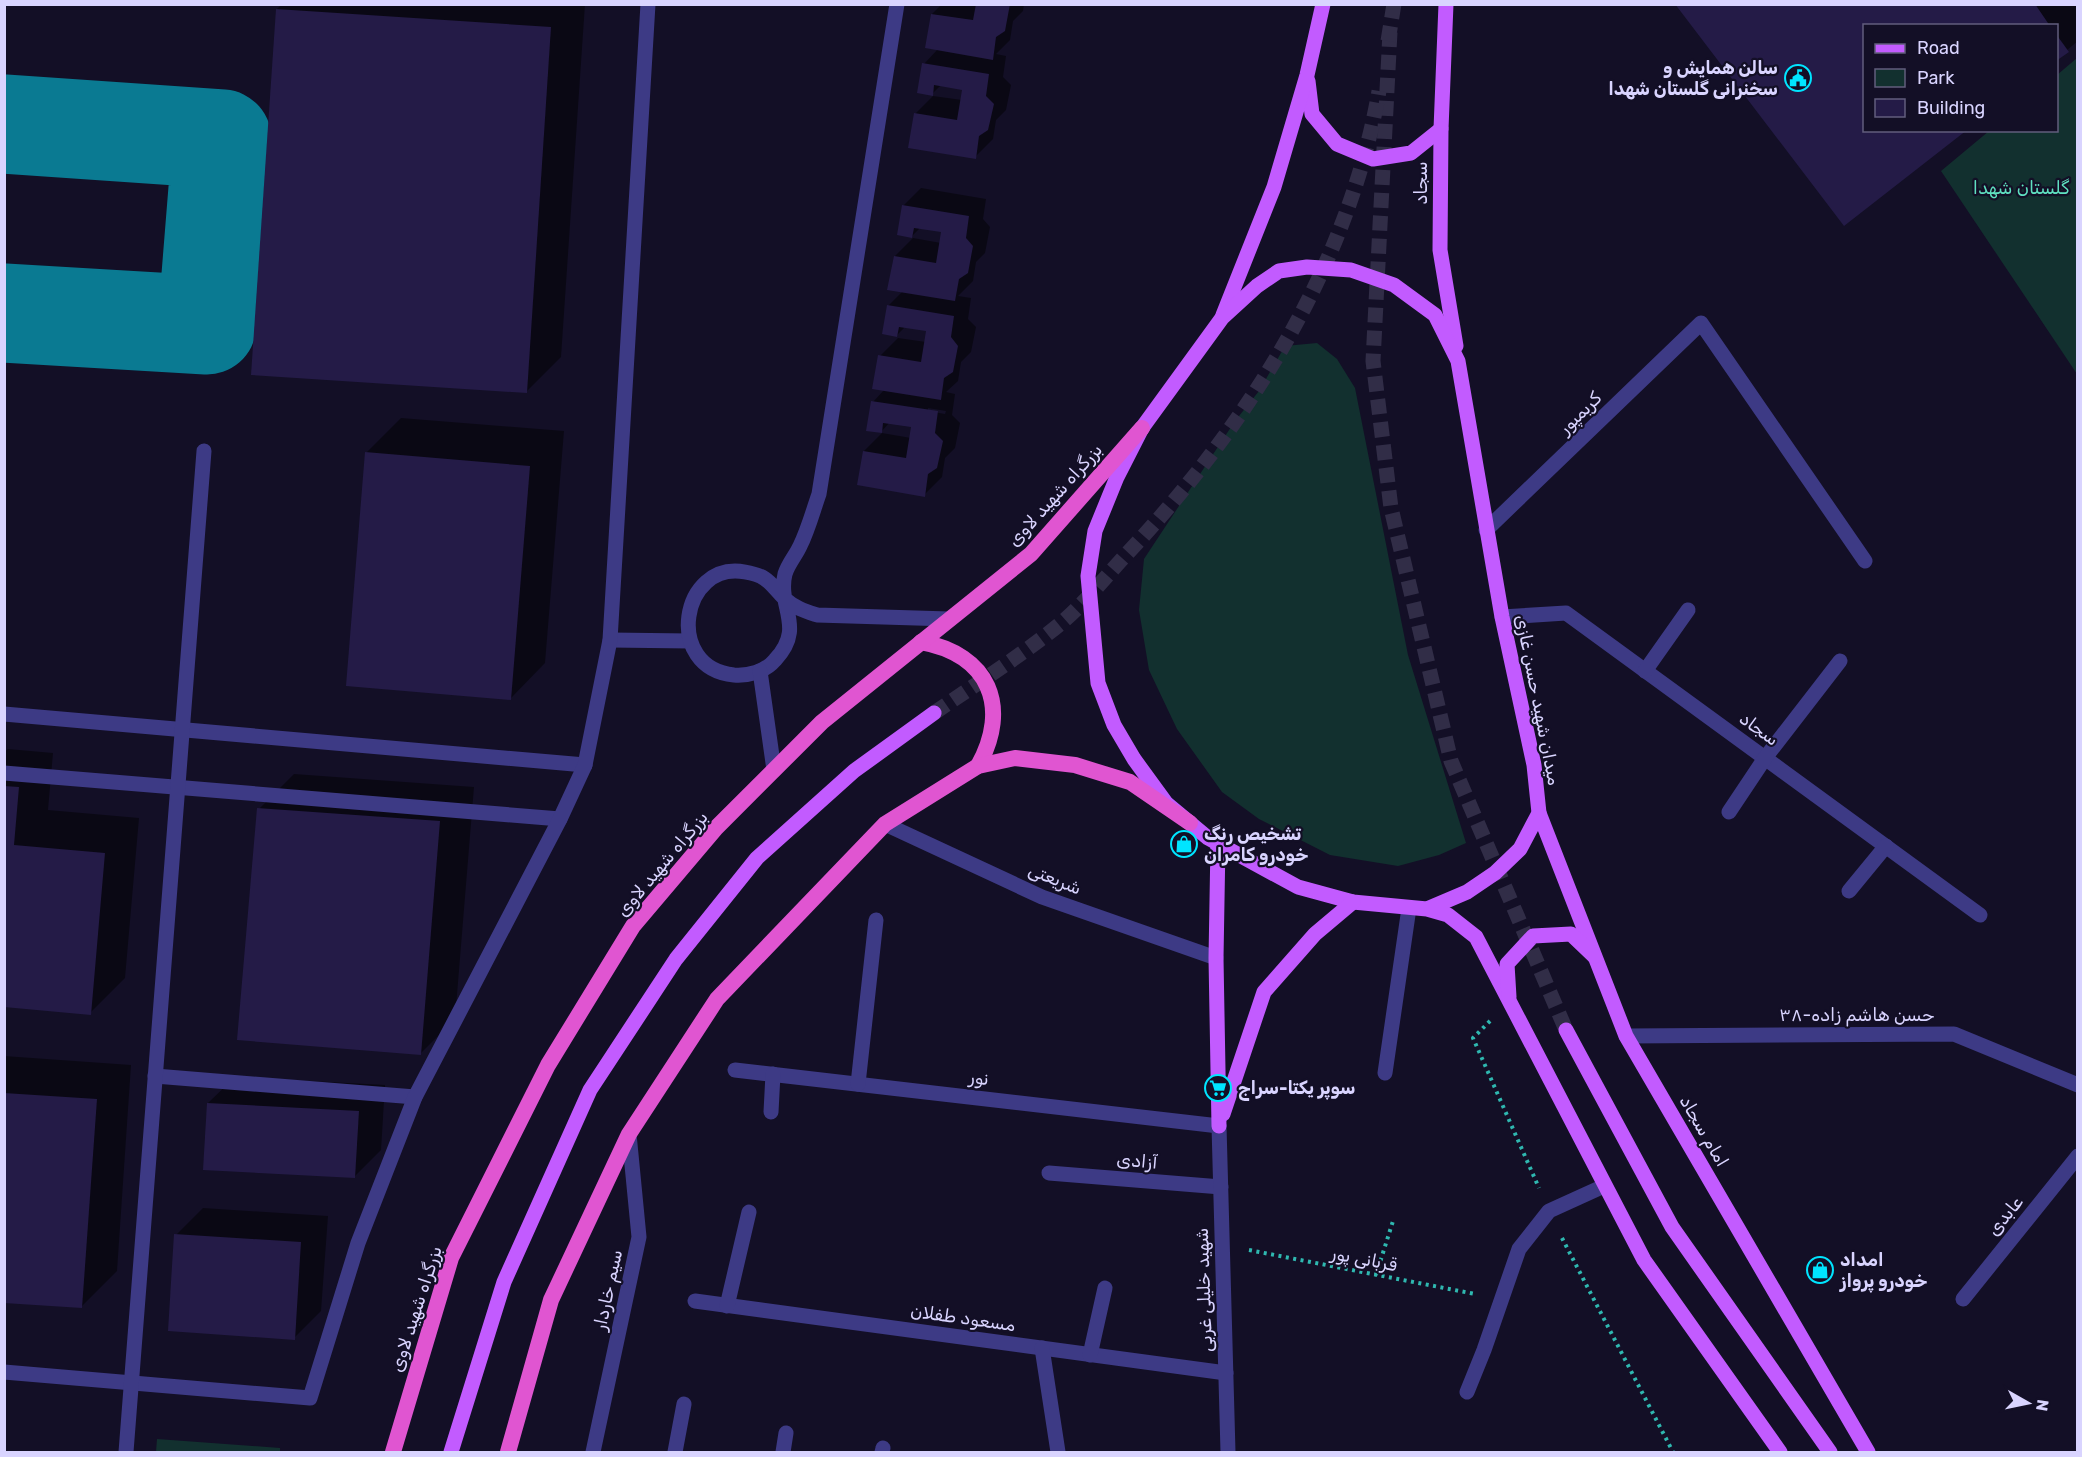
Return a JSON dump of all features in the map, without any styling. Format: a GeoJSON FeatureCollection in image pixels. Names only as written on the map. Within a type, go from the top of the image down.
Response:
{"type":"FeatureCollection","features":[{"type":"Feature","properties":{"kind":"highway","name":"بزرگراه شهید لاوی"},"geometry":{"type":"LineString","coordinates":[[393,1452],[451,1258],[548,1065],[633,926],[716,828],[822,722],[1030,554],[1142,428]]}},
{"type":"Feature","properties":{"kind":"highway"},"geometry":{"type":"LineString","coordinates":[[921,642],[942,645],[961,655],[976,669],[987,687],[993,706],[994,727],[988,747],[978,766]]}},
{"type":"Feature","properties":{"kind":"highway"},"geometry":{"type":"LineString","coordinates":[[508,1452],[551,1300],[629,1134],[717,999],[885,824],[978,766],[1015,758],[1075,765],[1130,782],[1190,823]]}},
{"type":"Feature","properties":{"kind":"main road"},"geometry":{"type":"LineString","coordinates":[[1222,318],[1274,187],[1307,75],[1323,4]]}},
{"type":"Feature","properties":{"kind":"main road","name":"سجاد"},"geometry":{"type":"LineString","coordinates":[[1446,4],[1441,129],[1440,250],[1458,361]]}},
{"type":"Feature","properties":{"kind":"main road"},"geometry":{"type":"LineString","coordinates":[[1307,75],[1312,114],[1318,122],[1336,144],[1372,159],[1411,153],[1441,129]]}},
{"type":"Feature","properties":{"kind":"main road","name":"میدان شهید حسن غازی"},"geometry":{"type":"LineString","coordinates":[[1307,267],[1351,270],[1394,285],[1435,315],[1458,361],[1502,617],[1534,765],[1539,813],[1520,849],[1495,873],[1467,892],[1427,909],[1353,902],[1298,887],[1218,843],[1166,803],[1134,759],[1114,725],[1098,683],[1088,576],[1095,531],[1117,477],[1142,428],[1222,318],[1257,286],[1279,271],[1307,267]]}},
{"type":"Feature","properties":{"kind":"main road"},"geometry":{"type":"LineString","coordinates":[[451,1452],[504,1282],[590,1090],[676,959],[757,858],[854,771],[934,713]]}},
{"type":"Feature","properties":{"kind":"main road","name":"امام سجاد"},"geometry":{"type":"LineString","coordinates":[[1539,813],[1599,960],[1626,1036],[1868,1452]]}},
{"type":"Feature","properties":{"kind":"main road"},"geometry":{"type":"LineString","coordinates":[[1218,843],[1216,958],[1219,1125]]}},
{"type":"Feature","properties":{"kind":"main road"},"geometry":{"type":"LineString","coordinates":[[1219,1125],[1264,992],[1315,934],[1353,902]]}},
{"type":"Feature","properties":{"kind":"main road"},"geometry":{"type":"LineString","coordinates":[[1427,909],[1448,915],[1476,937],[1644,1260],[1780,1452]]}},
{"type":"Feature","properties":{"kind":"main road"},"geometry":{"type":"LineString","coordinates":[[1510,1002],[1507,964],[1533,936],[1571,934],[1599,960]]}},
{"type":"Feature","properties":{"kind":"main road"},"geometry":{"type":"LineString","coordinates":[[1566,1030],[1672,1227],[1830,1452]]}},
{"type":"Feature","properties":{"kind":"street"},"geometry":{"type":"LineString","coordinates":[[4,1372],[310,1398],[358,1244],[415,1097],[560,819],[585,765],[610,640],[648,4]]}},
{"type":"Feature","properties":{"kind":"street"},"geometry":{"type":"LineString","coordinates":[[897,4],[819,494],[801,545],[785,574],[785,598],[790,615],[787,641],[774,662],[760,671],[743,676],[727,674],[711,667],[698,656],[690,641],[687,624],[690,608],[697,592],[709,580],[725,573],[742,571],[759,575],[774,584],[785,598],[800,610],[818,615],[949,619]]}},
{"type":"Feature","properties":{"kind":"street","name":"کریمپور"},"geometry":{"type":"LineString","coordinates":[[1486,530],[1701,323],[1865,561]]}},
{"type":"Feature","properties":{"kind":"street"},"geometry":{"type":"LineString","coordinates":[[126,1452],[204,451]]}},
{"type":"Feature","properties":{"kind":"street"},"geometry":{"type":"LineString","coordinates":[[1645,671],[1688,610]]}},
{"type":"Feature","properties":{"kind":"street","name":"سجاد"},"geometry":{"type":"LineString","coordinates":[[1502,617],[1566,614],[1980,915]]}},
{"type":"Feature","properties":{"kind":"street"},"geometry":{"type":"LineString","coordinates":[[610,640],[690,641]]}},
{"type":"Feature","properties":{"kind":"street"},"geometry":{"type":"LineString","coordinates":[[1729,812],[1765,758],[1840,661]]}},
{"type":"Feature","properties":{"kind":"street"},"geometry":{"type":"LineString","coordinates":[[760,671],[774,770]]}},
{"type":"Feature","properties":{"kind":"street"},"geometry":{"type":"LineString","coordinates":[[4,714],[585,765]]}},
{"type":"Feature","properties":{"kind":"street"},"geometry":{"type":"LineString","coordinates":[[4,773],[560,819]]}},
{"type":"Feature","properties":{"kind":"street","name":"شریعتی"},"geometry":{"type":"LineString","coordinates":[[885,824],[1042,897],[1216,958]]}},
{"type":"Feature","properties":{"kind":"street"},"geometry":{"type":"LineString","coordinates":[[1849,891],[1886,846]]}},
{"type":"Feature","properties":{"kind":"street"},"geometry":{"type":"LineString","coordinates":[[1385,1073],[1409,908]]}},
{"type":"Feature","properties":{"kind":"street"},"geometry":{"type":"LineString","coordinates":[[858,1084],[876,920]]}},
{"type":"Feature","properties":{"kind":"street","name":"۳۸-حسن هاشم زاده"},"geometry":{"type":"LineString","coordinates":[[1626,1036],[1954,1034],[2078,1085]]}},
{"type":"Feature","properties":{"kind":"street","name":"نور"},"geometry":{"type":"LineString","coordinates":[[735,1070],[1219,1125]]}},
{"type":"Feature","properties":{"kind":"street"},"geometry":{"type":"LineString","coordinates":[[771,1112],[773,1074]]}},
{"type":"Feature","properties":{"kind":"street"},"geometry":{"type":"LineString","coordinates":[[155,1076],[415,1097]]}},
{"type":"Feature","properties":{"kind":"street","name":"شهید خلیلی غربی"},"geometry":{"type":"LineString","coordinates":[[1219,1125],[1228,1452]]}},
{"type":"Feature","properties":{"kind":"street","name":"سیم خاردار"},"geometry":{"type":"LineString","coordinates":[[593,1452],[639,1237],[629,1134]]}},
{"type":"Feature","properties":{"kind":"street","name":"عابدی"},"geometry":{"type":"LineString","coordinates":[[1963,1299],[2078,1156]]}},
{"type":"Feature","properties":{"kind":"street","name":"آزادی"},"geometry":{"type":"LineString","coordinates":[[1049,1173],[1221,1187]]}},
{"type":"Feature","properties":{"kind":"street"},"geometry":{"type":"LineString","coordinates":[[1467,1392],[1520,1250],[1549,1211],[1604,1185]]}},
{"type":"Feature","properties":{"kind":"street"},"geometry":{"type":"LineString","coordinates":[[727,1306],[749,1212]]}},
{"type":"Feature","properties":{"kind":"street"},"geometry":{"type":"LineString","coordinates":[[1090,1355],[1105,1288]]}},
{"type":"Feature","properties":{"kind":"street","name":"مسعود طفلان"},"geometry":{"type":"LineString","coordinates":[[694,1301],[1226,1373]]}},
{"type":"Feature","properties":{"kind":"street"},"geometry":{"type":"LineString","coordinates":[[1042,1348],[1058,1452]]}},
{"type":"Feature","properties":{"kind":"street"},"geometry":{"type":"LineString","coordinates":[[675,1452],[684,1404]]}},
{"type":"Feature","properties":{"kind":"street"},"geometry":{"type":"LineString","coordinates":[[783,1452],[786,1433]]}},
{"type":"Feature","properties":{"kind":"path"},"geometry":{"type":"LineString","coordinates":[[1376,1275],[1393,1221]]}},
{"type":"Feature","properties":{"kind":"path","name":"قربانی پور"},"geometry":{"type":"LineString","coordinates":[[1222,1245],[1501,1299]]}},
{"type":"Feature","properties":{"kind":"green space","name":"گلستان شهدا"},"geometry":{"type":"Polygon","coordinates":[[[2077,58],[2077,374],[1941,171],[1988,132],[2058,132],[2058,74],[2077,58]]]}},
{"type":"Feature","properties":{"kind":"green space"},"geometry":{"type":"Polygon","coordinates":[[[1317,343],[1337,359],[1355,388],[1408,655],[1466,843],[1439,855],[1398,866],[1330,855],[1259,819],[1222,792],[1177,729],[1149,670],[1139,610],[1144,559],[1235,421],[1259,391],[1285,346],[1317,343]]]}},
{"type":"Feature","properties":{"kind":"green space"},"geometry":{"type":"Polygon","coordinates":[[[157,1439],[280,1448],[280,1452],[156,1452],[157,1439]]]}},
{"type":"Feature","properties":{"kind":"building"},"geometry":{"type":"Polygon","coordinates":[[[976,4],[1010,4],[1005,31],[996,37],[993,60],[925,48],[931,14],[973,20],[976,4]]]}},
{"type":"Feature","properties":{"kind":"building","name":"سالن همایش و سخنرانی گلستان شهدا"},"geometry":{"type":"Polygon","coordinates":[[[1675,4],[2035,4],[2049,24],[1863,24],[1863,132],[1964,132],[1844,226],[1675,4]]]}},
{"type":"Feature","properties":{"kind":"building"},"geometry":{"type":"Polygon","coordinates":[[[276,9],[551,27],[527,393],[251,375],[276,9]]]}},
{"type":"Feature","properties":{"kind":"building"},"geometry":{"type":"Polygon","coordinates":[[[2058,37],[2069,52],[2058,60],[2058,37]]]}},
{"type":"Feature","properties":{"kind":"building"},"geometry":{"type":"Polygon","coordinates":[[[922,63],[989,74],[986,96],[994,104],[988,130],[979,136],[976,159],[908,148],[914,113],[957,120],[962,90],[934,85],[933,96],[917,93],[922,63]]]}},
{"type":"Feature","properties":{"kind":"building"},"geometry":{"type":"Polygon","coordinates":[[[902,205],[969,216],[966,238],[973,246],[968,273],[959,279],[955,301],[887,290],[894,256],[936,263],[941,232],[914,228],[912,238],[897,235],[902,205]]]}},
{"type":"Feature","properties":{"kind":"building"},"geometry":{"type":"Polygon","coordinates":[[[887,305],[954,316],[951,337],[958,346],[953,372],[944,378],[941,400],[872,389],[878,355],[921,362],[926,331],[899,327],[897,337],[882,334],[887,305]]]}},
{"type":"Feature","properties":{"kind":"building"},"geometry":{"type":"Polygon","coordinates":[[[871,401],[938,411],[935,433],[943,441],[937,468],[928,474],[925,497],[857,485],[863,451],[906,458],[911,427],[883,423],[882,433],[866,431],[871,401]]]}},
{"type":"Feature","properties":{"kind":"building"},"geometry":{"type":"Polygon","coordinates":[[[365,452],[530,466],[511,700],[346,686],[365,452]]]}},
{"type":"Feature","properties":{"kind":"building"},"geometry":{"type":"Polygon","coordinates":[[[4,786],[19,787],[14,845],[105,853],[91,1015],[4,1007],[4,786]]]}},
{"type":"Feature","properties":{"kind":"building"},"geometry":{"type":"Polygon","coordinates":[[[257,808],[440,821],[421,1055],[237,1040],[257,808]]]}},
{"type":"Feature","properties":{"kind":"building"},"geometry":{"type":"Polygon","coordinates":[[[4,1093],[97,1099],[82,1308],[4,1303],[4,1093]]]}},
{"type":"Feature","properties":{"kind":"building"},"geometry":{"type":"Polygon","coordinates":[[[207,1103],[359,1111],[355,1178],[203,1170],[207,1103]]]}},
{"type":"Feature","properties":{"kind":"building"},"geometry":{"type":"Polygon","coordinates":[[[174,1234],[301,1242],[295,1340],[168,1331],[174,1234]]]}},
{"type":"Feature","properties":{"kind":"taxiway"},"geometry":{"type":"LineString","coordinates":[[4,124],[222,139],[207,325],[4,313]]}},
{"type":"Feature","properties":{"kind":"tunnel"},"geometry":{"type":"LineString","coordinates":[[1388,41],[1394,4]]}},
{"type":"Feature","properties":{"kind":"tunnel"},"geometry":{"type":"LineString","coordinates":[[1390,32],[1373,361],[1391,508],[1451,761],[1566,1030]]}},
{"type":"Feature","properties":{"kind":"tunnel"},"geometry":{"type":"LineString","coordinates":[[934,713],[998,670],[1068,617],[1168,508],[1210,456],[1285,343],[1317,283],[1343,221],[1364,157],[1379,91]]}},
{"type":"Feature","properties":{"kind":"place","name":"سالن همایش و سخنرانی گلستان شهدا"},"geometry":{"type":"Point","coordinates":[1798,78]}},
{"type":"Feature","properties":{"kind":"place","name":"تشخیص رنگ خودرو کامران"},"geometry":{"type":"Point","coordinates":[1184,844]}},
{"type":"Feature","properties":{"kind":"place","name":"سوپر یکتا-سراج"},"geometry":{"type":"Point","coordinates":[1218,1088]}},
{"type":"Feature","properties":{"kind":"place","name":"امداد خودرو پرواز"},"geometry":{"type":"Point","coordinates":[1820,1270]}}]}
